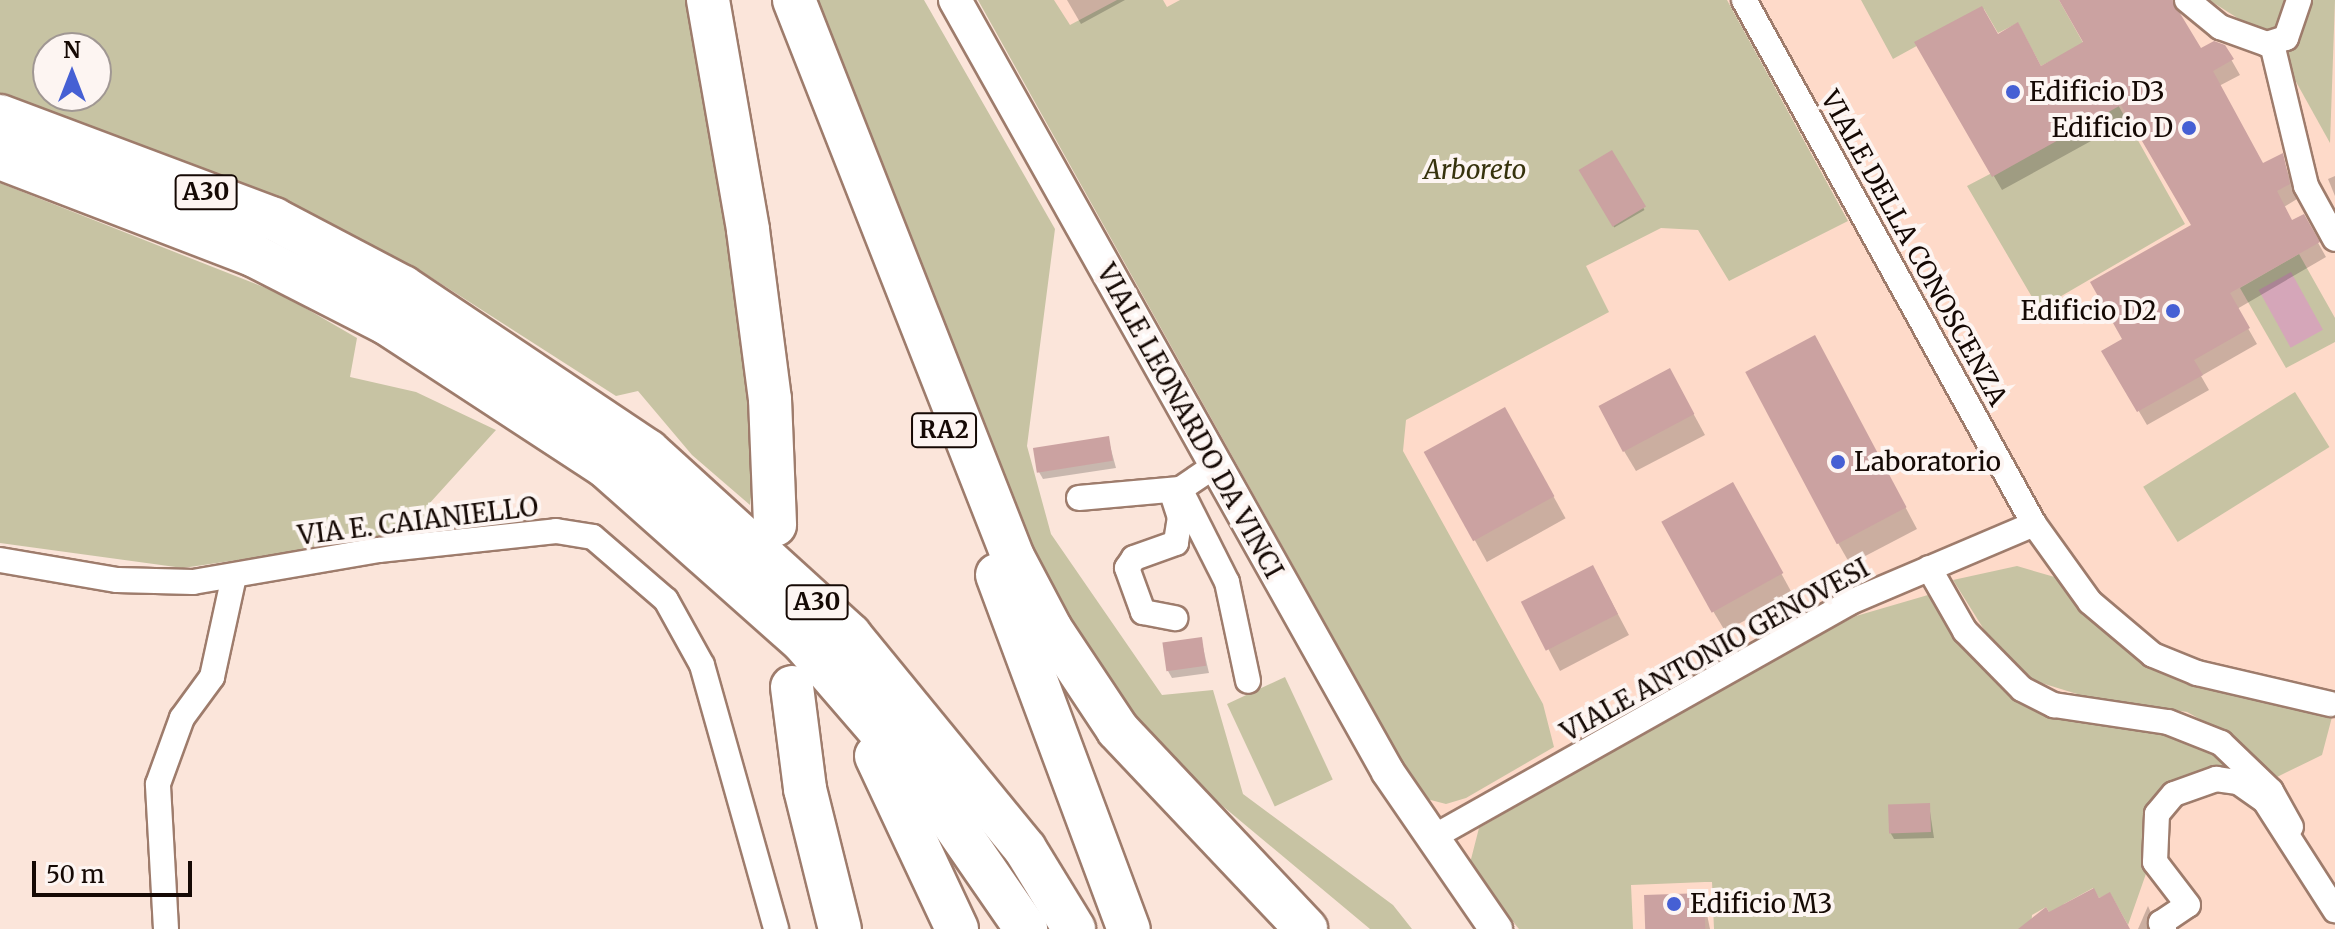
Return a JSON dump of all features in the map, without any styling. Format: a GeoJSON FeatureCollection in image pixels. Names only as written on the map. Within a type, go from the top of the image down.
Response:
{"type":"FeatureCollection","features":[{"type":"Feature","properties":{"kind":"highway"},"geometry":{"type":"LineString","coordinates":[[708,0],[748,230],[770,399],[775,525]]}},
{"type":"Feature","properties":{"kind":"highway","name":"RA2"},"geometry":{"type":"LineString","coordinates":[[784,0],[1126,919]]}},
{"type":"Feature","properties":{"kind":"highway"},"geometry":{"type":"LineString","coordinates":[[794,0],[1013,557],[1051,629],[1118,730],[1306,929]]}},
{"type":"Feature","properties":{"kind":"highway","name":"A30"},"geometry":{"type":"LineString","coordinates":[[0,116],[274,219],[395,305],[482,360],[648,451],[850,635],[1025,849],[1074,929]]}},
{"type":"Feature","properties":{"kind":"highway","name":"A30"},"geometry":{"type":"LineString","coordinates":[[0,158],[255,256],[395,305]]}},
{"type":"Feature","properties":{"kind":"highway","name":"A30"},"geometry":{"type":"LineString","coordinates":[[482,360],[666,516],[803,642],[978,852],[1026,929]]}},
{"type":"Feature","properties":{"kind":"highway"},"geometry":{"type":"LineString","coordinates":[[666,516],[677,542],[866,738],[906,807],[957,929]]}},
{"type":"Feature","properties":{"kind":"highway"},"geometry":{"type":"LineString","coordinates":[[792,687],[805,789],[840,929]]}},
{"type":"Feature","properties":{"kind":"street","name":"VIALE LEONARDO DA VINCI"},"geometry":{"type":"LineString","coordinates":[[955,0],[1213,467],[1430,839],[1496,929]]}},
{"type":"Feature","properties":{"kind":"street","name":"VIALE DELLA CONOSCENZA"},"geometry":{"type":"LineString","coordinates":[[1744,0],[2034,524],[2090,602],[2153,655],[2197,673],[2330,704]]}},
{"type":"Feature","properties":{"kind":"street"},"geometry":{"type":"LineString","coordinates":[[2187,0],[2220,27],[2272,44]]}},
{"type":"Feature","properties":{"kind":"street"},"geometry":{"type":"LineString","coordinates":[[2272,44],[2289,33],[2299,0]]}},
{"type":"Feature","properties":{"kind":"street"},"geometry":{"type":"LineString","coordinates":[[2272,44],[2317,206],[2335,239]]}},
{"type":"Feature","properties":{"kind":"street"},"geometry":{"type":"LineString","coordinates":[[1079,498],[1176,490],[1213,467]]}},
{"type":"Feature","properties":{"kind":"street"},"geometry":{"type":"LineString","coordinates":[[1175,618],[1143,612],[1127,568],[1134,558],[1176,543],[1180,517],[1176,490]]}},
{"type":"Feature","properties":{"kind":"street"},"geometry":{"type":"LineString","coordinates":[[1176,490],[1227,582],[1248,681]]}},
{"type":"Feature","properties":{"kind":"street","name":"VIALE ANTONIO GENOVESI"},"geometry":{"type":"LineString","coordinates":[[1430,839],[1848,603],[2034,524]]}},
{"type":"Feature","properties":{"kind":"street","name":"VIA E. CAIANIELLO"},"geometry":{"type":"LineString","coordinates":[[0,560],[117,580],[234,576],[379,550],[556,531],[593,537],[666,600],[702,665],[776,929]]}},
{"type":"Feature","properties":{"kind":"street"},"geometry":{"type":"LineString","coordinates":[[1929,568],[1965,631],[2022,689],[2054,705],[2168,722],[2221,743],[2271,791],[2291,827]]}},
{"type":"Feature","properties":{"kind":"street"},"geometry":{"type":"LineString","coordinates":[[166,929],[158,784],[182,718],[212,677],[234,576]]}},
{"type":"Feature","properties":{"kind":"street"},"geometry":{"type":"LineString","coordinates":[[2164,929],[2161,923],[2188,905],[2155,862],[2157,814],[2174,794],[2216,779],[2265,801],[2335,910]]}},
{"type":"Feature","properties":{"kind":"shaded area"},"geometry":{"type":"Polygon","coordinates":[[[978,0],[2335,0],[2335,929],[1518,929],[1423,798],[978,0]]]}},
{"type":"Feature","properties":{"kind":"shaded area"},"geometry":{"type":"Polygon","coordinates":[[[2291,272],[2323,330],[2291,348],[2259,290],[2291,272]]]}},
{"type":"Feature","properties":{"kind":"green space"},"geometry":{"type":"Polygon","coordinates":[[[0,0],[689,0],[740,311],[756,459],[750,505],[692,455],[638,391],[616,396],[418,269],[251,187],[51,112],[112,112],[112,32],[32,32],[32,105],[0,93],[0,0]]]}},
{"type":"Feature","properties":{"kind":"green space"},"geometry":{"type":"Polygon","coordinates":[[[802,0],[924,0],[1055,229],[1027,446],[1051,534],[1162,695],[1213,690],[1243,794],[1393,905],[1412,929],[1370,929],[1207,793],[1140,727],[1093,666],[1044,577],[802,0]]]}},
{"type":"Feature","properties":{"kind":"green space","name":"Arboreto"},"geometry":{"type":"Polygon","coordinates":[[[978,0],[1054,0],[1070,25],[1117,0],[1163,0],[1167,7],[1180,0],[1727,0],[1848,221],[1729,281],[1698,230],[1661,228],[1586,266],[1609,312],[1406,420],[1403,451],[1543,704],[1554,747],[1466,798],[1446,804],[1423,798],[978,0]]]}},
{"type":"Feature","properties":{"kind":"green space"},"geometry":{"type":"Polygon","coordinates":[[[1861,0],[2059,0],[2185,224],[2039,309],[1967,186],[2097,118],[2062,55],[2041,66],[2018,23],[1998,33],[1984,9],[1893,59],[1861,0]]]}},
{"type":"Feature","properties":{"kind":"green space"},"geometry":{"type":"Polygon","coordinates":[[[2209,0],[2288,0],[2275,33],[2258,31],[2209,0]]]}},
{"type":"Feature","properties":{"kind":"green space"},"geometry":{"type":"Polygon","coordinates":[[[2304,0],[2335,0],[2330,143],[2285,62],[2304,0]]]}},
{"type":"Feature","properties":{"kind":"green space"},"geometry":{"type":"Polygon","coordinates":[[[0,183],[281,294],[357,338],[350,377],[416,392],[496,430],[428,505],[420,533],[183,568],[0,543],[0,183]]]}},
{"type":"Feature","properties":{"kind":"green space"},"geometry":{"type":"Polygon","coordinates":[[[2299,254],[2335,318],[2335,342],[2286,368],[2240,288],[2299,254]]]}},
{"type":"Feature","properties":{"kind":"green space"},"geometry":{"type":"Polygon","coordinates":[[[2295,392],[2329,447],[2178,542],[2143,487],[2295,392]]]}},
{"type":"Feature","properties":{"kind":"green space"},"geometry":{"type":"Polygon","coordinates":[[[2017,566],[2058,578],[2127,647],[2332,717],[2322,755],[2277,777],[2236,739],[2187,712],[2090,698],[2035,681],[1993,644],[1953,580],[2017,566]]]}},
{"type":"Feature","properties":{"kind":"green space"},"geometry":{"type":"Polygon","coordinates":[[[1928,595],[1976,660],[2050,715],[2146,728],[2203,745],[2232,769],[2174,794],[2128,925],[2110,893],[2099,898],[2093,888],[2064,904],[2054,920],[2046,907],[2032,915],[2031,929],[1714,929],[1712,882],[1705,882],[1631,885],[1633,929],[1519,929],[1469,867],[1479,828],[1769,661],[1856,616],[1928,595]]]}},
{"type":"Feature","properties":{"kind":"green space"},"geometry":{"type":"Polygon","coordinates":[[[1285,677],[1333,779],[1275,806],[1227,704],[1285,677]]]}},
{"type":"Feature","properties":{"kind":"building"},"geometry":{"type":"Polygon","coordinates":[[[2059,0],[2172,0],[2201,48],[2214,41],[2225,45],[2234,59],[2213,71],[2263,163],[2283,153],[2290,184],[2277,191],[2292,220],[2304,214],[2320,242],[2230,293],[2250,328],[2194,360],[2203,375],[2137,412],[2101,351],[2122,339],[2090,282],[2191,225],[2121,105],[1992,177],[1914,42],[1982,6],[1998,34],[2018,22],[2041,66],[2083,42],[2059,0]]]}},
{"type":"Feature","properties":{"kind":"building"},"geometry":{"type":"Polygon","coordinates":[[[1612,150],[1646,207],[1613,227],[1579,170],[1612,150]]]}},
{"type":"Feature","properties":{"kind":"building","name":"Laboratorio"},"geometry":{"type":"Polygon","coordinates":[[[1815,335],[1907,507],[1837,544],[1745,372],[1815,335]]]}},
{"type":"Feature","properties":{"kind":"building"},"geometry":{"type":"Polygon","coordinates":[[[1670,368],[1694,414],[1623,452],[1598,406],[1670,368]]]}},
{"type":"Feature","properties":{"kind":"building"},"geometry":{"type":"Polygon","coordinates":[[[1505,407],[1554,496],[1473,541],[1424,452],[1505,407]]]}},
{"type":"Feature","properties":{"kind":"building"},"geometry":{"type":"Polygon","coordinates":[[[1109,436],[1113,461],[1037,473],[1033,448],[1109,436]]]}},
{"type":"Feature","properties":{"kind":"building"},"geometry":{"type":"Polygon","coordinates":[[[1733,482],[1783,573],[1712,613],[1661,522],[1733,482]]]}},
{"type":"Feature","properties":{"kind":"building"},"geometry":{"type":"Polygon","coordinates":[[[1593,565],[1618,614],[1546,651],[1521,602],[1593,565]]]}},
{"type":"Feature","properties":{"kind":"building"},"geometry":{"type":"Polygon","coordinates":[[[1202,637],[1206,666],[1166,671],[1162,643],[1202,637]]]}},
{"type":"Feature","properties":{"kind":"building"},"geometry":{"type":"Polygon","coordinates":[[[1930,803],[1931,832],[1889,833],[1888,804],[1930,803]]]}},
{"type":"Feature","properties":{"kind":"building"},"geometry":{"type":"Polygon","coordinates":[[[2094,888],[2099,898],[2110,892],[2130,929],[2018,929],[2046,907],[2049,912],[2094,888]]]}},
{"type":"Feature","properties":{"kind":"building","name":"Edificio M3"},"geometry":{"type":"Polygon","coordinates":[[[1704,893],[1705,929],[1645,929],[1644,895],[1704,893]]]}},
{"type":"Feature","properties":{"kind":"place","name":"Edificio D3"},"geometry":{"type":"Point","coordinates":[2013,92]}},
{"type":"Feature","properties":{"kind":"place","name":"Edificio D"},"geometry":{"type":"Point","coordinates":[2189,128]}},
{"type":"Feature","properties":{"kind":"place","name":"Edificio D2"},"geometry":{"type":"Point","coordinates":[2173,311]}},
{"type":"Feature","properties":{"kind":"place","name":"Laboratorio"},"geometry":{"type":"Point","coordinates":[1838,462]}},
{"type":"Feature","properties":{"kind":"place","name":"Edificio M3"},"geometry":{"type":"Point","coordinates":[1674,904]}}]}
